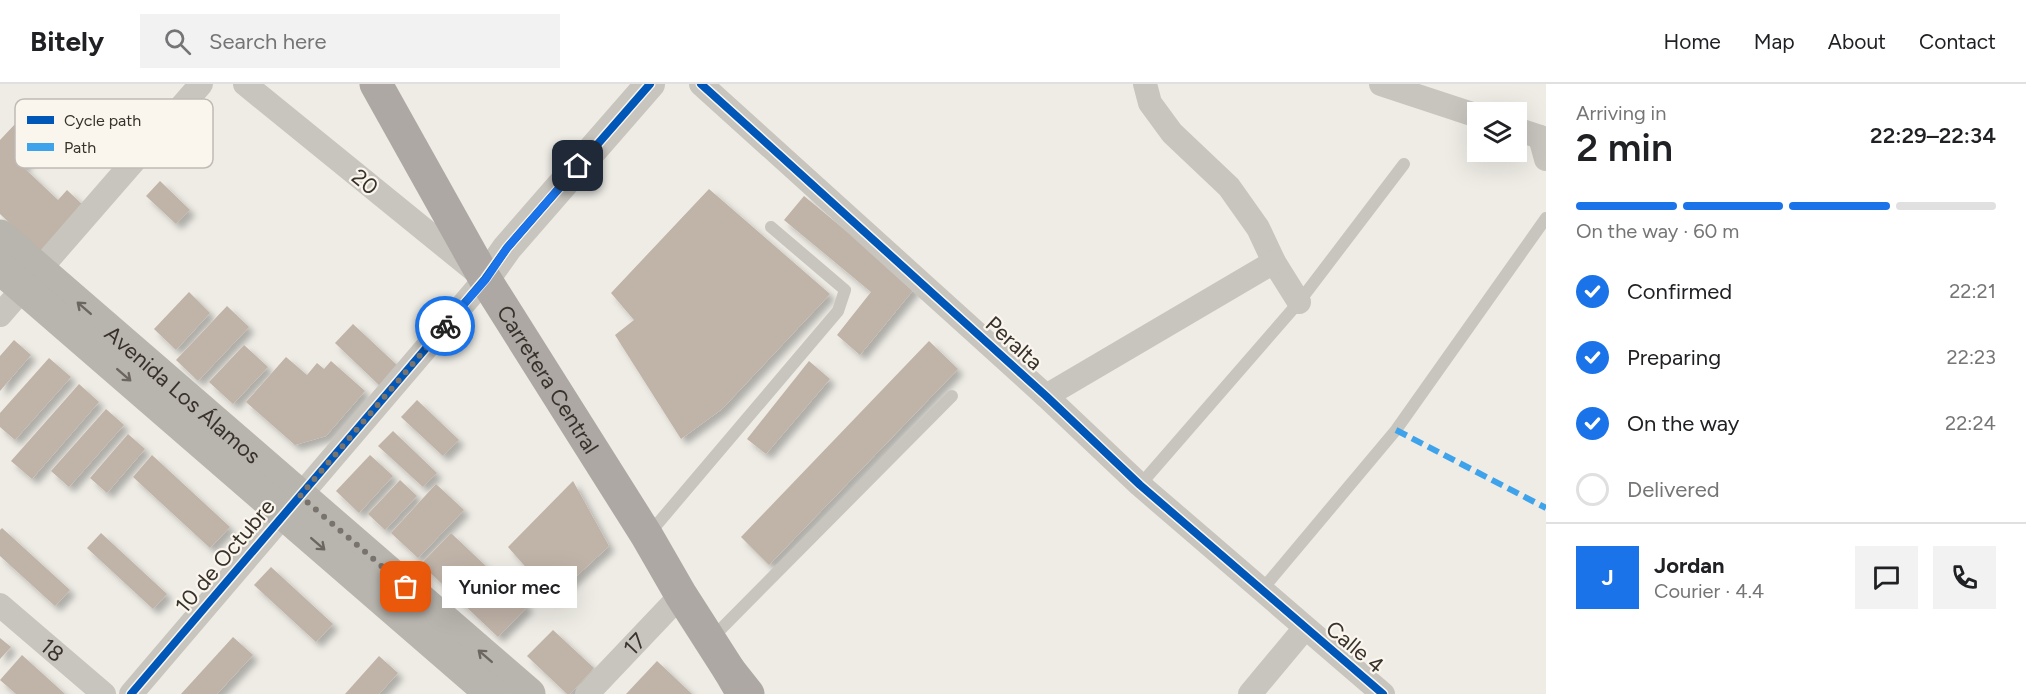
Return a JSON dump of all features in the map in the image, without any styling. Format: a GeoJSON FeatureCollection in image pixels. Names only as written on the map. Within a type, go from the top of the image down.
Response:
{"type":"FeatureCollection","features":[{"type":"Feature","properties":{"kind":"main road","name":"Carretera Central"},"geometry":{"type":"LineString","coordinates":[[376,84],[486,279],[647,536],[681,595],[740,686]]}},
{"type":"Feature","properties":{"kind":"main road","name":"Avenida Los Álamos"},"geometry":{"type":"LineString","coordinates":[[0,236],[21,275],[292,505],[529,694]]}},
{"type":"Feature","properties":{"kind":"main road","name":"Avenida Los Álamos"},"geometry":{"type":"LineString","coordinates":[[292,505],[492,694]]}},
{"type":"Feature","properties":{"kind":"street"},"geometry":{"type":"LineString","coordinates":[[187,99],[201,84]]}},
{"type":"Feature","properties":{"kind":"street","name":"20"},"geometry":{"type":"LineString","coordinates":[[245,84],[486,279]]}},
{"type":"Feature","properties":{"kind":"street","name":"10 de Octubre"},"geometry":{"type":"LineString","coordinates":[[131,694],[486,279],[507,248],[650,84]]}},
{"type":"Feature","properties":{"kind":"street","name":"Peralta"},"geometry":{"type":"LineString","coordinates":[[701,84],[1046,396],[1140,485],[1305,628]]}},
{"type":"Feature","properties":{"kind":"street"},"geometry":{"type":"LineString","coordinates":[[1144,84],[1150,103],[1172,133],[1228,187],[1258,228],[1274,262],[1299,302]]}},
{"type":"Feature","properties":{"kind":"street"},"geometry":{"type":"LineString","coordinates":[[1381,84],[1467,112]]}},
{"type":"Feature","properties":{"kind":"street"},"geometry":{"type":"LineString","coordinates":[[1527,134],[1544,142]]}},
{"type":"Feature","properties":{"kind":"street"},"geometry":{"type":"LineString","coordinates":[[0,315],[21,275],[122,168]]}},
{"type":"Feature","properties":{"kind":"street"},"geometry":{"type":"LineString","coordinates":[[1046,396],[1274,262]]}},
{"type":"Feature","properties":{"kind":"street","name":"17"},"geometry":{"type":"LineString","coordinates":[[587,694],[681,595]]}},
{"type":"Feature","properties":{"kind":"street","name":"18"},"geometry":{"type":"LineString","coordinates":[[0,605],[104,694]]}},
{"type":"Feature","properties":{"kind":"street"},"geometry":{"type":"LineString","coordinates":[[1250,694],[1305,628]]}},
{"type":"Feature","properties":{"kind":"street","name":"Calle 4"},"geometry":{"type":"LineString","coordinates":[[1305,628],[1383,694]]}},
{"type":"Feature","properties":{"kind":"lane"},"geometry":{"type":"LineString","coordinates":[[1140,485],[1299,302],[1404,164]]}},
{"type":"Feature","properties":{"kind":"lane"},"geometry":{"type":"LineString","coordinates":[[1261,591],[1396,430],[1546,218]]}},
{"type":"Feature","properties":{"kind":"lane"},"geometry":{"type":"LineString","coordinates":[[647,536],[838,311],[844,290],[771,227]]}},
{"type":"Feature","properties":{"kind":"lane"},"geometry":{"type":"LineString","coordinates":[[710,640],[952,396]]}},
{"type":"Feature","properties":{"kind":"building"},"geometry":{"type":"Polygon","coordinates":[[[15,124],[15,168],[24,168],[58,200],[67,190],[85,207],[42,253],[0,214],[0,140],[15,124]]]}},
{"type":"Feature","properties":{"kind":"building"},"geometry":{"type":"Polygon","coordinates":[[[160,181],[190,210],[176,224],[146,196],[160,181]]]}},
{"type":"Feature","properties":{"kind":"building"},"geometry":{"type":"Polygon","coordinates":[[[709,189],[830,294],[722,409],[681,439],[615,335],[634,320],[611,293],[709,189]]]}},
{"type":"Feature","properties":{"kind":"building"},"geometry":{"type":"Polygon","coordinates":[[[804,196],[915,288],[860,355],[837,335],[871,292],[784,220],[804,196]]]}},
{"type":"Feature","properties":{"kind":"building"},"geometry":{"type":"Polygon","coordinates":[[[189,292],[210,313],[176,350],[154,329],[189,292]]]}},
{"type":"Feature","properties":{"kind":"building"},"geometry":{"type":"Polygon","coordinates":[[[227,306],[249,327],[198,381],[176,360],[227,306]]]}},
{"type":"Feature","properties":{"kind":"building"},"geometry":{"type":"Polygon","coordinates":[[[353,324],[398,366],[380,386],[335,343],[353,324]]]}},
{"type":"Feature","properties":{"kind":"building"},"geometry":{"type":"Polygon","coordinates":[[[14,340],[31,355],[0,391],[0,356],[14,340]]]}},
{"type":"Feature","properties":{"kind":"building"},"geometry":{"type":"Polygon","coordinates":[[[929,341],[958,369],[769,565],[741,537],[929,341]]]}},
{"type":"Feature","properties":{"kind":"building"},"geometry":{"type":"Polygon","coordinates":[[[244,345],[268,367],[233,404],[209,382],[244,345]]]}},
{"type":"Feature","properties":{"kind":"building"},"geometry":{"type":"Polygon","coordinates":[[[286,357],[307,375],[317,363],[324,369],[331,361],[365,391],[326,436],[295,445],[246,402],[286,357]]]}},
{"type":"Feature","properties":{"kind":"building"},"geometry":{"type":"Polygon","coordinates":[[[49,358],[71,377],[15,440],[0,427],[0,413],[49,358]]]}},
{"type":"Feature","properties":{"kind":"building"},"geometry":{"type":"Polygon","coordinates":[[[809,361],[830,379],[766,454],[747,439],[809,361]]]}},
{"type":"Feature","properties":{"kind":"building"},"geometry":{"type":"Polygon","coordinates":[[[79,384],[99,402],[32,479],[11,461],[79,384]]]}},
{"type":"Feature","properties":{"kind":"building"},"geometry":{"type":"Polygon","coordinates":[[[417,400],[459,440],[443,456],[401,417],[417,400]]]}},
{"type":"Feature","properties":{"kind":"building"},"geometry":{"type":"Polygon","coordinates":[[[106,409],[124,425],[69,487],[51,471],[106,409]]]}},
{"type":"Feature","properties":{"kind":"building"},"geometry":{"type":"Polygon","coordinates":[[[393,431],[437,473],[423,487],[378,446],[393,431]]]}},
{"type":"Feature","properties":{"kind":"building"},"geometry":{"type":"Polygon","coordinates":[[[128,434],[145,449],[107,493],[90,478],[128,434]]]}},
{"type":"Feature","properties":{"kind":"building"},"geometry":{"type":"Polygon","coordinates":[[[152,455],[230,527],[210,548],[133,477],[152,455]]]}},
{"type":"Feature","properties":{"kind":"building"},"geometry":{"type":"Polygon","coordinates":[[[370,455],[393,476],[359,513],[336,491],[370,455]]]}},
{"type":"Feature","properties":{"kind":"building"},"geometry":{"type":"Polygon","coordinates":[[[400,480],[417,496],[385,530],[368,514],[400,480]]]}},
{"type":"Feature","properties":{"kind":"building"},"geometry":{"type":"Polygon","coordinates":[[[573,481],[609,546],[553,598],[508,547],[573,481]]]}},
{"type":"Feature","properties":{"kind":"building"},"geometry":{"type":"Polygon","coordinates":[[[436,484],[464,510],[418,558],[391,533],[436,484]]]}},
{"type":"Feature","properties":{"kind":"building"},"geometry":{"type":"Polygon","coordinates":[[[2,528],[70,590],[55,606],[0,556],[0,530],[2,528]]]}},
{"type":"Feature","properties":{"kind":"building"},"geometry":{"type":"Polygon","coordinates":[[[101,533],[167,594],[153,609],[87,548],[101,533]]]}},
{"type":"Feature","properties":{"kind":"building"},"geometry":{"type":"Polygon","coordinates":[[[451,533],[528,606],[498,637],[421,564],[451,533]]]}},
{"type":"Feature","properties":{"kind":"building"},"geometry":{"type":"Polygon","coordinates":[[[271,567],[333,624],[316,642],[254,585],[271,567]]]}},
{"type":"Feature","properties":{"kind":"building"},"geometry":{"type":"Polygon","coordinates":[[[553,630],[594,668],[570,694],[567,694],[527,656],[553,630]]]}},
{"type":"Feature","properties":{"kind":"building"},"geometry":{"type":"Polygon","coordinates":[[[233,637],[253,655],[217,694],[181,694],[233,637]]]}},
{"type":"Feature","properties":{"kind":"building"},"geometry":{"type":"Polygon","coordinates":[[[0,638],[11,647],[0,659],[0,638]]]}},
{"type":"Feature","properties":{"kind":"building"},"geometry":{"type":"Polygon","coordinates":[[[22,655],[65,694],[16,694],[0,680],[22,655]]]}},
{"type":"Feature","properties":{"kind":"building"},"geometry":{"type":"Polygon","coordinates":[[[379,656],[398,673],[379,694],[345,694],[379,656]]]}},
{"type":"Feature","properties":{"kind":"building"},"geometry":{"type":"Polygon","coordinates":[[[657,661],[692,694],[626,694],[657,661]]]}},
{"type":"Feature","properties":{"kind":"marked path"},"geometry":{"type":"LineString","coordinates":[[1396,430],[1546,508]]}},
{"type":"Feature","properties":{"kind":"cycle path"},"geometry":{"type":"LineString","coordinates":[[131,694],[485,279],[507,248],[650,84]]}},
{"type":"Feature","properties":{"kind":"cycle path"},"geometry":{"type":"LineString","coordinates":[[701,84],[1046,396],[1140,485],[1383,694]]}},
{"type":"Feature","properties":{"kind":"way so far"},"geometry":{"type":"LineString","coordinates":[[406,587],[300,496],[445,326]]}},
{"type":"Feature","properties":{"kind":"place","name":"Yunior mec"},"geometry":{"type":"Point","coordinates":[406,587]}},
{"type":"Feature","properties":{"kind":"route"},"geometry":{"type":"LineString","coordinates":[[445,326],[486,279],[507,248],[578,166]]}}]}
